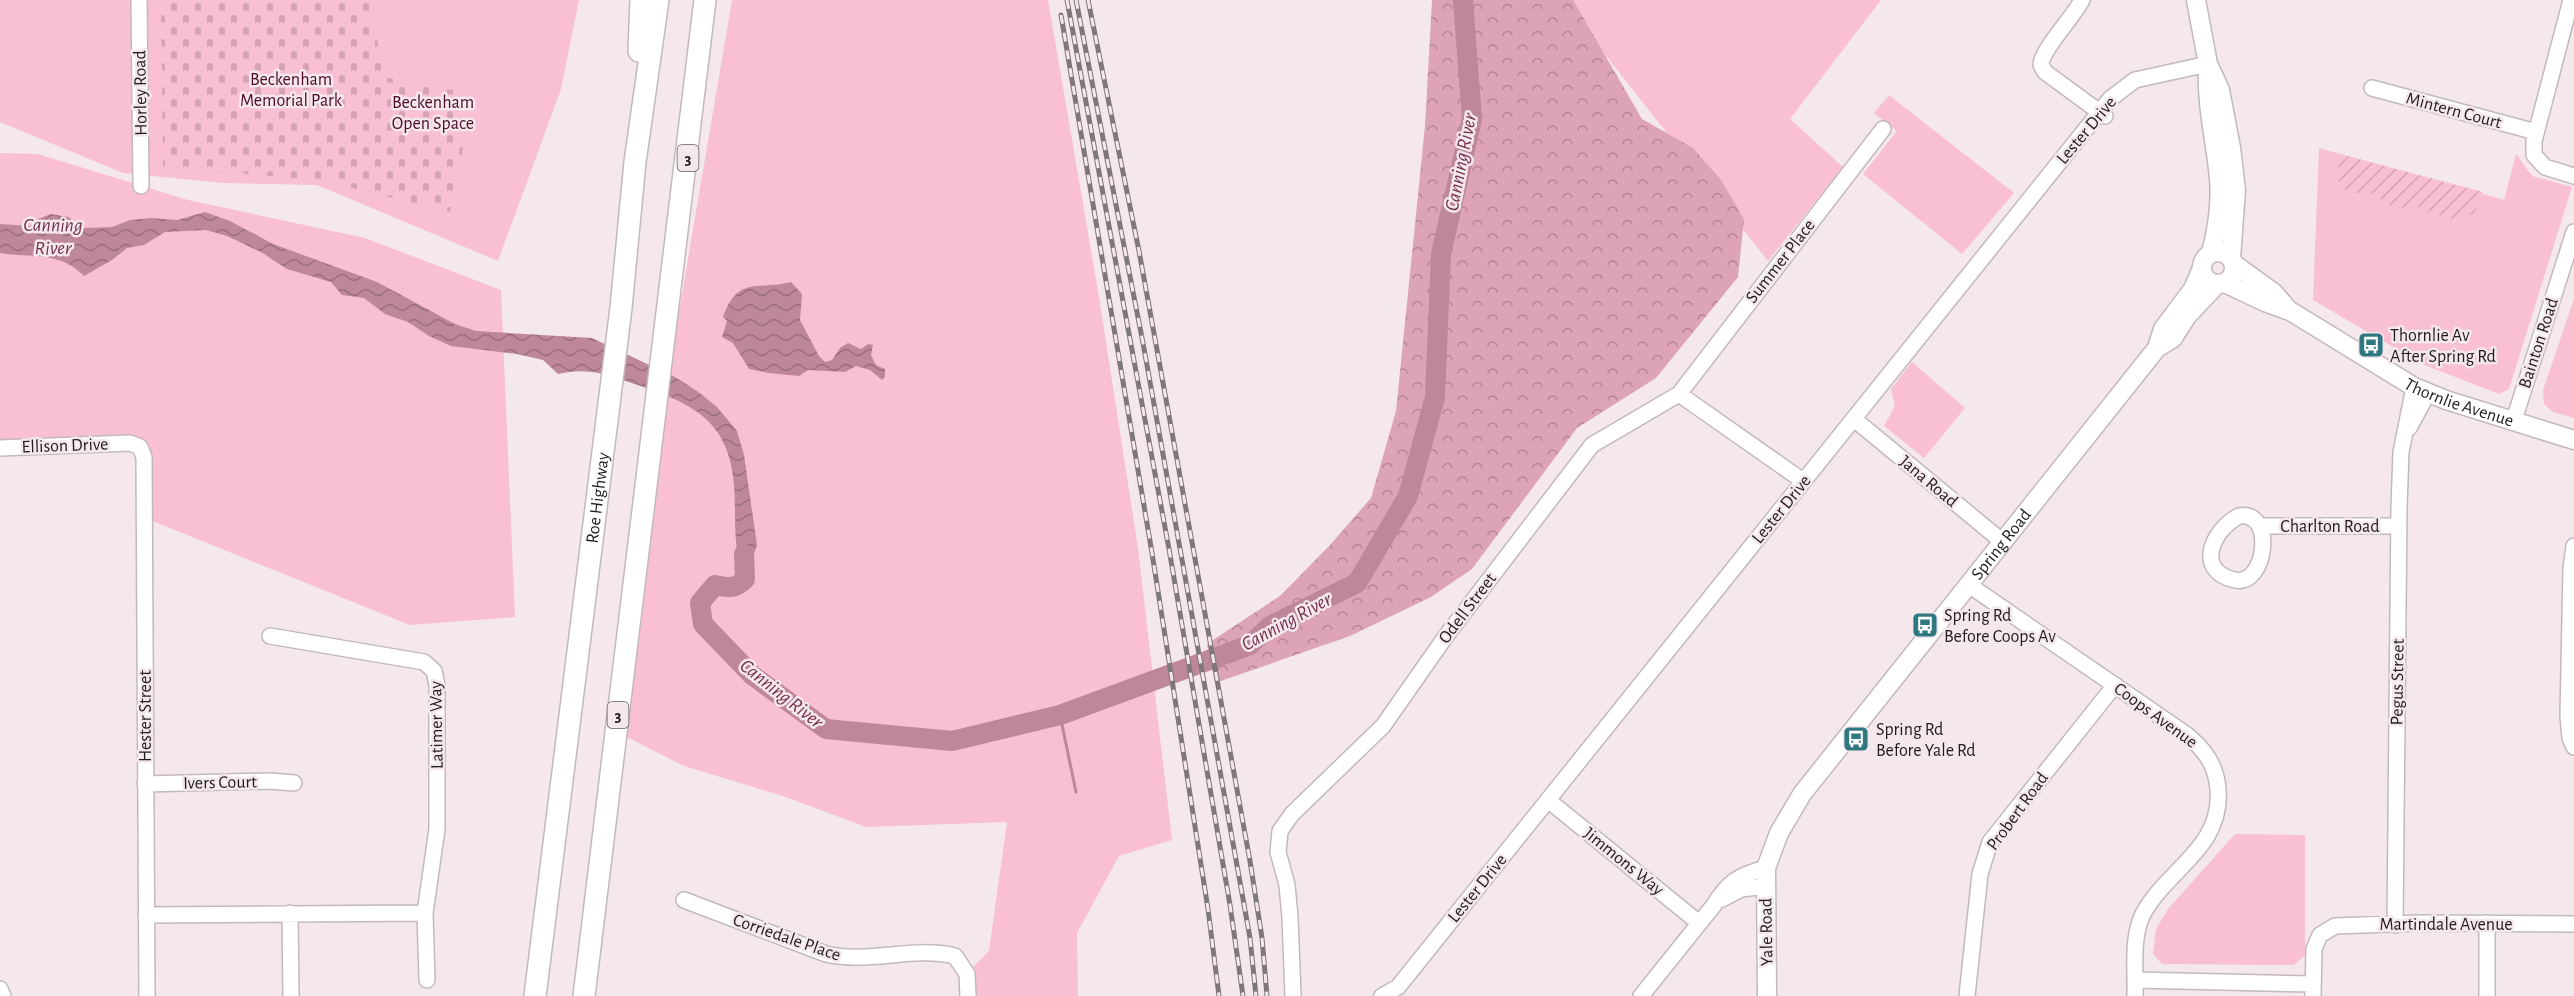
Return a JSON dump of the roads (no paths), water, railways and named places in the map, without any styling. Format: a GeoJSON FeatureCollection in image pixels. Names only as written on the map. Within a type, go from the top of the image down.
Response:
{"type":"FeatureCollection","features":[{"type":"Feature","properties":{"kind":"highway"},"geometry":{"type":"LineString","coordinates":[[635,162],[634,119],[641,0]]}},
{"type":"Feature","properties":{"kind":"highway","name":"Roe Highway"},"geometry":{"type":"LineString","coordinates":[[535,996],[621,308],[635,162],[658,0]]}},
{"type":"Feature","properties":{"kind":"highway","name":"3"},"geometry":{"type":"LineString","coordinates":[[584,996],[705,0]]}},
{"type":"Feature","properties":{"kind":"highway"},"geometry":{"type":"LineString","coordinates":[[687,163],[704,79],[715,0]]}},
{"type":"Feature","properties":{"kind":"main road","name":"Spring Road"},"geometry":{"type":"LineString","coordinates":[[2157,348],[2163,329],[2193,289],[2207,261],[2216,232],[2220,183],[2207,92],[2208,64],[2196,0]]}},
{"type":"Feature","properties":{"kind":"main road","name":"Spring Road"},"geometry":{"type":"LineString","coordinates":[[1766,877],[1783,825],[1802,794],[2157,348],[2173,338],[2187,316],[2221,283],[2233,275],[2236,190],[2220,90],[2208,64]]}},
{"type":"Feature","properties":{"kind":"main road"},"geometry":{"type":"LineString","coordinates":[[2221,283],[2205,277],[2207,261],[2222,252],[2233,261]]}},
{"type":"Feature","properties":{"kind":"main road","name":"Thornlie Avenue"},"geometry":{"type":"LineString","coordinates":[[2233,261],[2274,293],[2290,311]]}},
{"type":"Feature","properties":{"kind":"main road","name":"Thornlie Avenue"},"geometry":{"type":"LineString","coordinates":[[2221,283],[2290,311],[2421,390],[2574,440]]}},
{"type":"Feature","properties":{"kind":"main road","name":"Yale Road"},"geometry":{"type":"LineString","coordinates":[[1766,877],[1767,996]]}},
{"type":"Feature","properties":{"kind":"street","name":"Horley Road"},"geometry":{"type":"LineString","coordinates":[[139,0],[141,186]]}},
{"type":"Feature","properties":{"kind":"street"},"geometry":{"type":"LineString","coordinates":[[2082,0],[2076,13],[2046,50],[2041,65],[2052,78],[2102,114]]}},
{"type":"Feature","properties":{"kind":"street"},"geometry":{"type":"LineString","coordinates":[[2571,0],[2536,132],[2534,155],[2545,167],[2574,176]]}},
{"type":"Feature","properties":{"kind":"street","name":"Lester Drive"},"geometry":{"type":"LineString","coordinates":[[1382,996],[1398,987],[2102,114],[2110,99],[2135,80],[2208,64]]}},
{"type":"Feature","properties":{"kind":"street","name":"Mintern Court"},"geometry":{"type":"LineString","coordinates":[[2372,88],[2536,132]]}},
{"type":"Feature","properties":{"kind":"street","name":"Summer Place"},"geometry":{"type":"LineString","coordinates":[[1679,394],[1883,129]]}},
{"type":"Feature","properties":{"kind":"street","name":"Bainton Road"},"geometry":{"type":"LineString","coordinates":[[2514,420],[2574,232]]}},
{"type":"Feature","properties":{"kind":"street","name":"Pegus Street"},"geometry":{"type":"LineString","coordinates":[[2395,925],[2398,526],[2403,438],[2421,390]]}},
{"type":"Feature","properties":{"kind":"street"},"geometry":{"type":"LineString","coordinates":[[1679,394],[1803,482]]}},
{"type":"Feature","properties":{"kind":"street","name":"Odell Street"},"geometry":{"type":"LineString","coordinates":[[1293,996],[1287,885],[1278,852],[1280,831],[1292,814],[1383,726],[1446,636],[1592,445],[1679,394]]}},
{"type":"Feature","properties":{"kind":"street","name":"Jana Road"},"geometry":{"type":"LineString","coordinates":[[1854,419],[2004,543]]}},
{"type":"Feature","properties":{"kind":"street","name":"Ellison Drive"},"geometry":{"type":"LineString","coordinates":[[0,448],[130,443]]}},
{"type":"Feature","properties":{"kind":"street","name":"Hester Street"},"geometry":{"type":"LineString","coordinates":[[130,443],[140,447],[144,457],[147,996]]}},
{"type":"Feature","properties":{"kind":"street","name":"Charlton Road"},"geometry":{"type":"LineString","coordinates":[[2262,526],[2398,526]]}},
{"type":"Feature","properties":{"kind":"street"},"geometry":{"type":"LineString","coordinates":[[2574,546],[2571,568],[2568,710],[2570,738],[2574,747]]}},
{"type":"Feature","properties":{"kind":"street","name":"Coops Avenue"},"geometry":{"type":"LineString","coordinates":[[1969,585],[2187,735],[2202,748],[2216,772],[2218,793],[2215,822],[2205,841],[2154,897],[2142,917],[2136,940],[2135,996]]}},
{"type":"Feature","properties":{"kind":"street","name":"Latimer Way"},"geometry":{"type":"LineString","coordinates":[[270,636],[424,662],[434,671],[437,685],[437,829],[425,913],[427,980]]}},
{"type":"Feature","properties":{"kind":"street","name":"Probert Road"},"geometry":{"type":"LineString","coordinates":[[1967,996],[1980,874],[1986,850],[1994,835],[2115,685]]}},
{"type":"Feature","properties":{"kind":"street","name":"Ivers Court"},"geometry":{"type":"LineString","coordinates":[[145,784],[270,781],[294,783]]}},
{"type":"Feature","properties":{"kind":"street","name":"Jimmons Way"},"geometry":{"type":"LineString","coordinates":[[1548,800],[1700,923]]}},
{"type":"Feature","properties":{"kind":"street"},"geometry":{"type":"LineString","coordinates":[[1641,996],[1714,905],[1724,888],[1740,876],[1766,877]]}},
{"type":"Feature","properties":{"kind":"street","name":"Corriedale Place"},"geometry":{"type":"LineString","coordinates":[[684,900],[826,954],[844,958],[861,959],[937,952],[955,956],[967,974],[968,996]]}},
{"type":"Feature","properties":{"kind":"street"},"geometry":{"type":"LineString","coordinates":[[290,913],[291,996]]}},
{"type":"Feature","properties":{"kind":"street"},"geometry":{"type":"LineString","coordinates":[[146,915],[425,913]]}},
{"type":"Feature","properties":{"kind":"street"},"geometry":{"type":"LineString","coordinates":[[2487,924],[2487,996]]}},
{"type":"Feature","properties":{"kind":"street","name":"Martindale Avenue"},"geometry":{"type":"LineString","coordinates":[[2313,990],[2314,949],[2320,935],[2326,929],[2342,925],[2574,924]]}},
{"type":"Feature","properties":{"kind":"street"},"geometry":{"type":"LineString","coordinates":[[2136,980],[2313,990]]}},
{"type":"Feature","properties":{"kind":"street"},"geometry":{"type":"LineString","coordinates":[[0,989],[3,996]]}},
{"type":"Feature","properties":{"kind":"water","name":"Canning River"},"geometry":{"type":"Polygon","coordinates":[[[205,212],[230,221],[273,244],[377,282],[455,324],[476,331],[592,338],[675,377],[697,391],[717,407],[737,431],[744,455],[757,545],[745,579],[736,544],[734,482],[724,444],[715,429],[703,417],[688,406],[669,397],[603,374],[582,371],[558,374],[543,360],[517,354],[451,346],[429,336],[408,322],[385,314],[364,298],[342,295],[331,282],[287,269],[261,252],[227,236],[206,230],[165,232],[144,245],[127,248],[112,260],[84,276],[75,268],[55,259],[0,253],[0,224],[30,226],[38,219],[51,214],[68,217],[83,228],[112,227],[130,220],[152,218],[177,220],[205,212]]]}},
{"type":"Feature","properties":{"kind":"water"},"geometry":{"type":"Polygon","coordinates":[[[791,282],[802,294],[800,320],[819,356],[825,362],[832,360],[840,348],[848,343],[861,349],[868,344],[873,345],[871,355],[876,365],[885,369],[885,377],[882,380],[870,370],[856,366],[845,372],[808,370],[799,376],[749,369],[733,343],[722,337],[727,321],[723,317],[729,304],[735,295],[750,287],[791,282]]]}},
{"type":"Feature","properties":{"kind":"waterway","name":"Canning River"},"geometry":{"type":"LineString","coordinates":[[744,554],[745,579],[732,587],[715,585],[700,603],[703,624],[752,675],[826,729],[952,741],[1060,715],[1250,645],[1270,626],[1357,583],[1408,496],[1435,397],[1441,254],[1472,119],[1463,0]]}},
{"type":"Feature","properties":{"kind":"waterway"},"geometry":{"type":"LineString","coordinates":[[1060,715],[1076,792]]}},
{"type":"Feature","properties":{"kind":"railway"},"geometry":{"type":"LineString","coordinates":[[1067,0],[1169,549],[1230,905],[1243,996]]}},
{"type":"Feature","properties":{"kind":"railway"},"geometry":{"type":"LineString","coordinates":[[1076,0],[1143,343],[1250,938],[1256,996]]}},
{"type":"Feature","properties":{"kind":"railway"},"geometry":{"type":"LineString","coordinates":[[1088,0],[1139,251],[1250,861],[1262,938],[1267,996]]}},
{"type":"Feature","properties":{"kind":"railway"},"geometry":{"type":"LineString","coordinates":[[1061,15],[1152,553],[1208,909],[1219,996]]}},
{"type":"Feature","properties":{"kind":"place","name":"Thornlie Av After Spring Rd"},"geometry":{"type":"Point","coordinates":[2371,345]}},
{"type":"Feature","properties":{"kind":"place","name":"Spring Rd Before Coops Av"},"geometry":{"type":"Point","coordinates":[1925,625]}},
{"type":"Feature","properties":{"kind":"place","name":"Spring Rd Before Yale Rd"},"geometry":{"type":"Point","coordinates":[1856,739]}},
{"type":"Feature","properties":{"kind":"park label","name":"Beckenham Memorial Park"},"geometry":{"type":"Point","coordinates":[291,89]}},
{"type":"Feature","properties":{"kind":"park label","name":"Beckenham Open Space"},"geometry":{"type":"Point","coordinates":[433,112]}}]}
